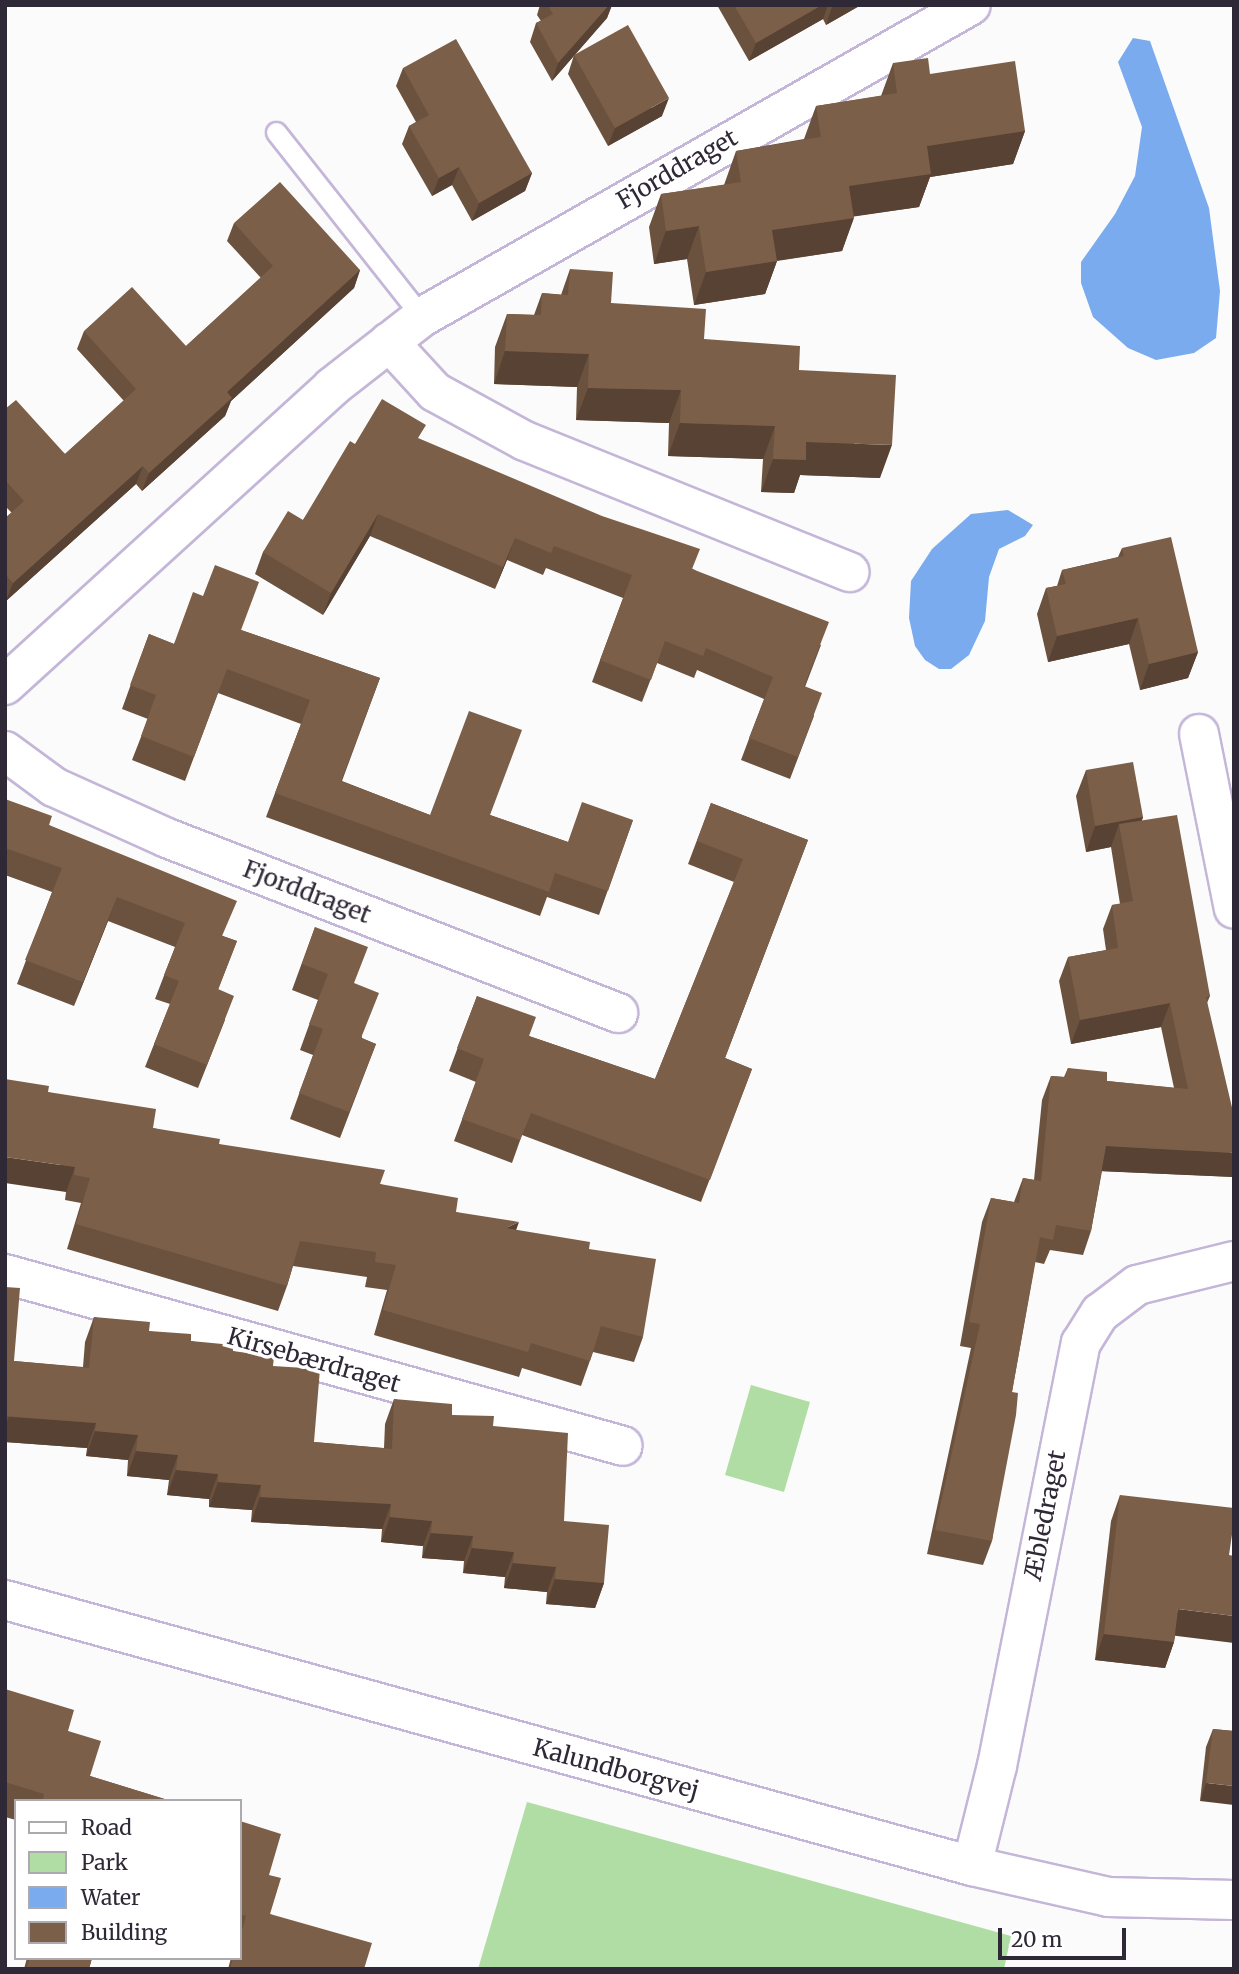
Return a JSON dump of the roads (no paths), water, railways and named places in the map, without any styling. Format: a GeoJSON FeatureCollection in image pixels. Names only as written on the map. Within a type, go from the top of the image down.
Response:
{"type":"FeatureCollection","features":[{"type":"Feature","properties":{"kind":"street","name":"Fjorddraget"},"geometry":{"type":"LineString","coordinates":[[5,685],[332,387],[422,317],[971,5]]}},
{"type":"Feature","properties":{"kind":"street"},"geometry":{"type":"LineString","coordinates":[[389,342],[435,392],[525,441],[850,572]]}},
{"type":"Feature","properties":{"kind":"street"},"geometry":{"type":"LineString","coordinates":[[1199,734],[1234,909]]}},
{"type":"Feature","properties":{"kind":"street","name":"Fjorddraget"},"geometry":{"type":"LineString","coordinates":[[5,751],[51,784],[145,828],[618,1013]]}},
{"type":"Feature","properties":{"kind":"street","name":"Æbledraget"},"geometry":{"type":"LineString","coordinates":[[972,1866],[997,1766],[1081,1343],[1100,1313],[1137,1284],[1234,1261]]}},
{"type":"Feature","properties":{"kind":"street","name":"Kirsebærdraget"},"geometry":{"type":"LineString","coordinates":[[5,1275],[624,1446]]}},
{"type":"Feature","properties":{"kind":"street","name":"Kalundborgvej"},"geometry":{"type":"LineString","coordinates":[[5,1600],[972,1866],[1108,1897],[1234,1899]]}},
{"type":"Feature","properties":{"kind":"lane"},"geometry":{"type":"LineString","coordinates":[[276,132],[422,317]]}},
{"type":"Feature","properties":{"kind":"water"},"geometry":{"type":"Polygon","coordinates":[[[1133,38],[1150,41],[1209,208],[1220,291],[1216,338],[1194,353],[1156,360],[1128,348],[1093,317],[1081,283],[1081,262],[1115,214],[1135,176],[1142,127],[1118,62],[1133,38]]]}},
{"type":"Feature","properties":{"kind":"water"},"geometry":{"type":"Polygon","coordinates":[[[1008,510],[1033,525],[1025,536],[999,549],[989,577],[985,621],[969,655],[951,669],[939,669],[925,660],[915,646],[909,618],[911,581],[932,549],[971,514],[1008,510]]]}}]}
